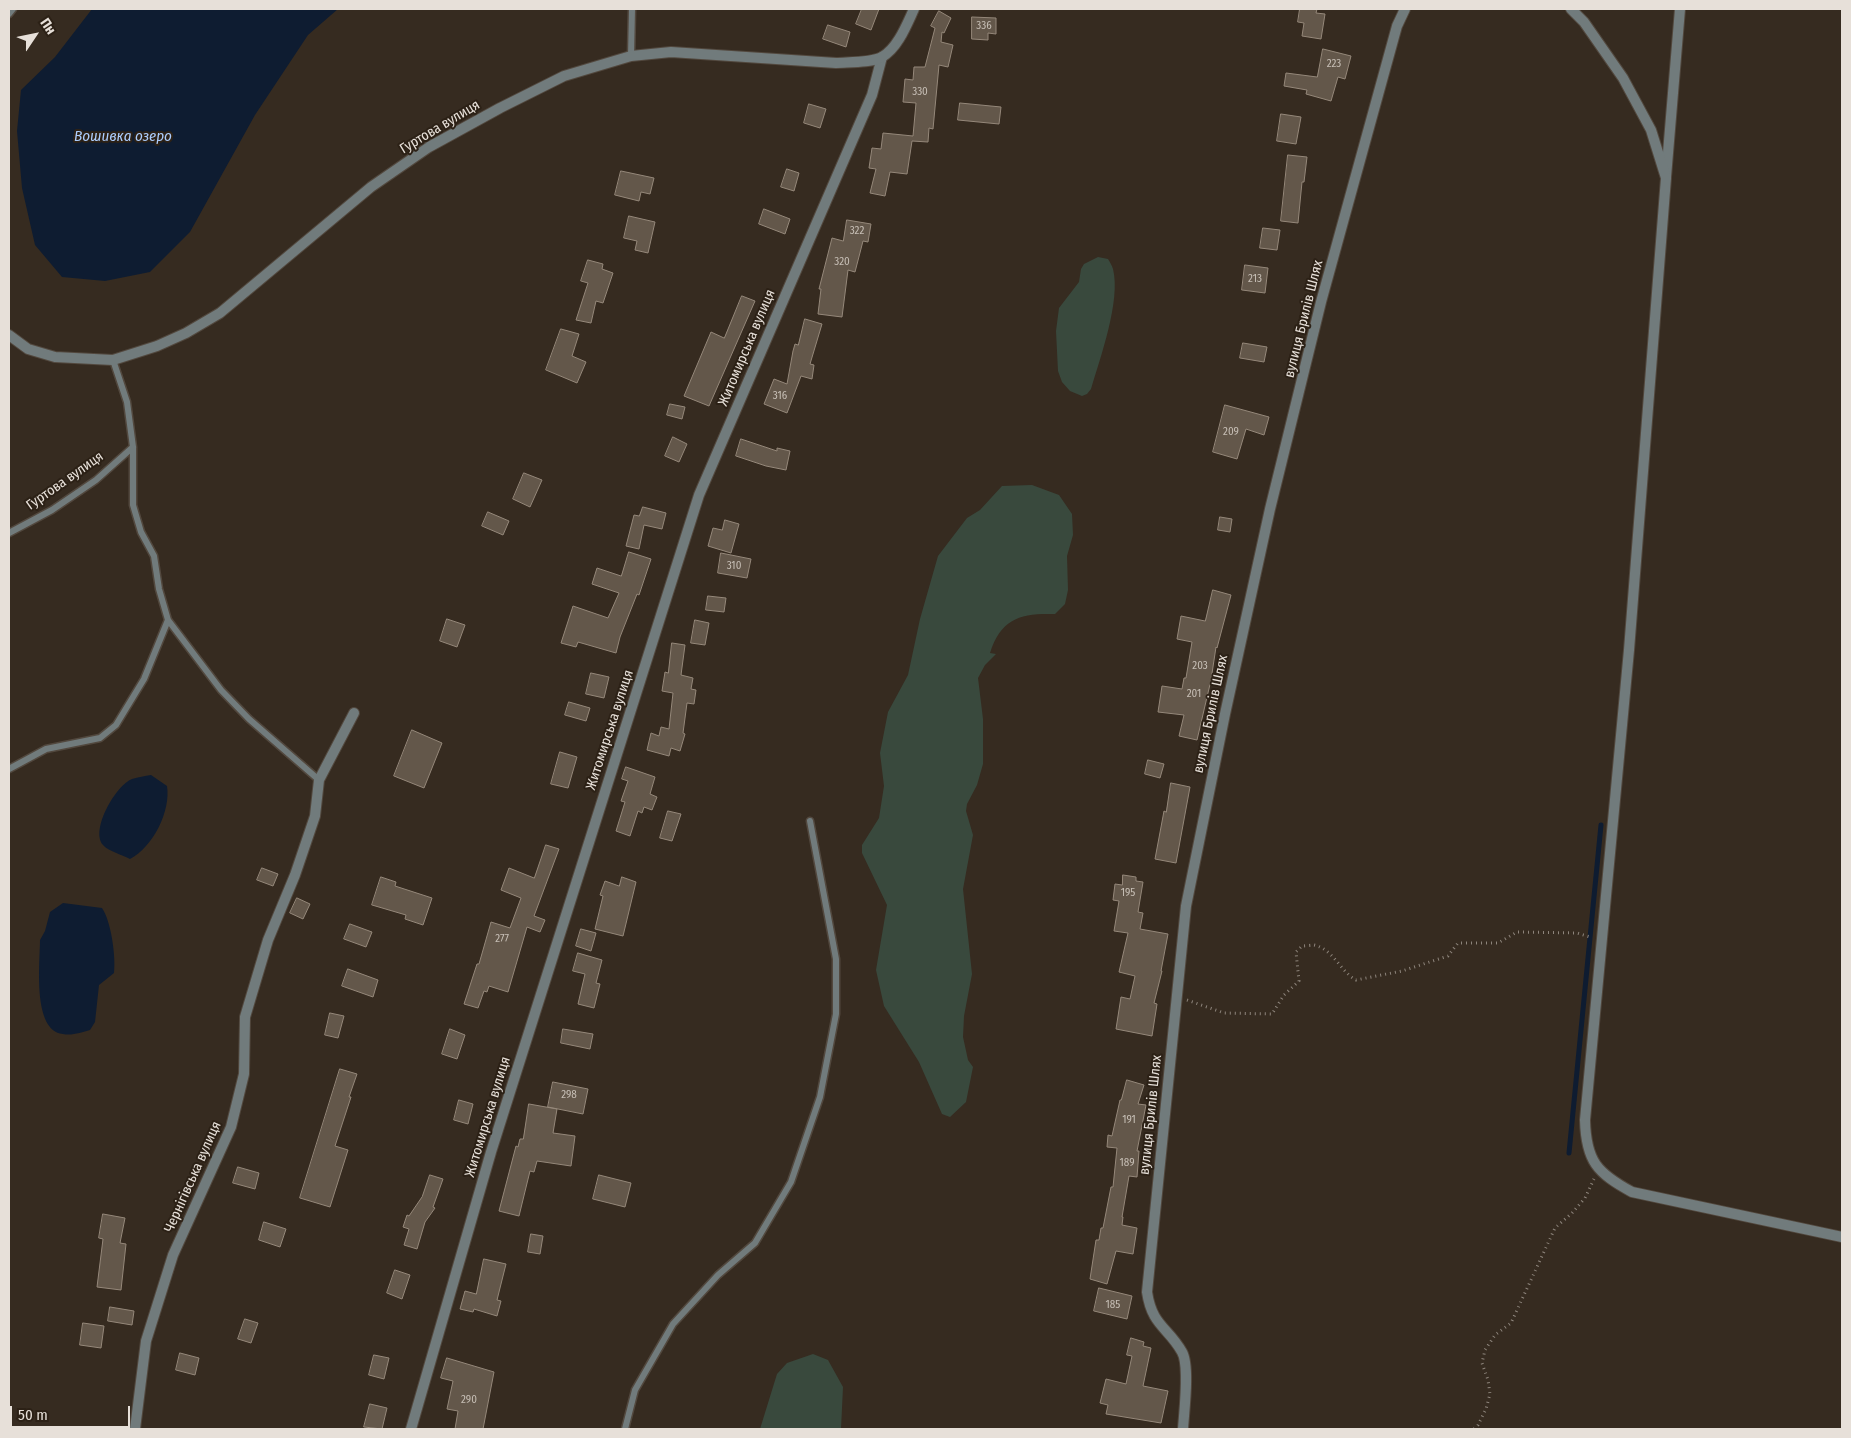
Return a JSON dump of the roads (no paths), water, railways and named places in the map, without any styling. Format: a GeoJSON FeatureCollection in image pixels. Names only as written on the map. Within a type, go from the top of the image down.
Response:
{"type":"FeatureCollection","features":[{"type":"Feature","properties":{"kind":"street"},"geometry":{"type":"LineString","coordinates":[[882,57],[894,46],[914,9]]}},
{"type":"Feature","properties":{"kind":"street","name":"вулиця Брилів Шлях"},"geometry":{"type":"LineString","coordinates":[[1183,1429],[1186,1370],[1183,1353],[1157,1322],[1149,1307],[1147,1292],[1186,906],[1225,714],[1270,509],[1321,302],[1397,26],[1405,9]]}},
{"type":"Feature","properties":{"kind":"street"},"geometry":{"type":"LineString","coordinates":[[1571,9],[1584,22],[1622,78],[1651,130],[1666,178]]}},
{"type":"Feature","properties":{"kind":"street"},"geometry":{"type":"LineString","coordinates":[[1680,9],[1630,640],[1585,1120],[1585,1141],[1592,1160],[1599,1170],[1612,1181],[1632,1192],[1842,1237]]}},
{"type":"Feature","properties":{"kind":"street","name":"Гуртова вулиця"},"geometry":{"type":"LineString","coordinates":[[9,335],[28,349],[55,357],[113,360],[156,346],[186,333],[220,313],[371,187],[429,147],[564,76],[631,56],[672,52],[836,63],[860,62],[882,57]]}},
{"type":"Feature","properties":{"kind":"street","name":"Житомирська вулиця"},"geometry":{"type":"LineString","coordinates":[[412,1429],[491,1152],[699,495],[872,95],[882,57]]}},
{"type":"Feature","properties":{"kind":"street","name":"Чернігівська вулиця"},"geometry":{"type":"LineString","coordinates":[[136,1429],[146,1340],[173,1255],[231,1127],[244,1074],[245,1017],[268,940],[295,875],[315,816],[319,780],[354,713]]}},
{"type":"Feature","properties":{"kind":"lane"},"geometry":{"type":"LineString","coordinates":[[9,14],[13,9]]}},
{"type":"Feature","properties":{"kind":"lane"},"geometry":{"type":"LineString","coordinates":[[631,56],[632,9]]}},
{"type":"Feature","properties":{"kind":"lane"},"geometry":{"type":"LineString","coordinates":[[113,360],[126,402],[134,447],[133,505],[141,532],[154,556],[159,589],[168,620],[221,690],[249,719],[319,780]]}},
{"type":"Feature","properties":{"kind":"lane","name":"Гуртова вулиця"},"geometry":{"type":"LineString","coordinates":[[9,534],[52,510],[96,480],[134,447]]}},
{"type":"Feature","properties":{"kind":"lane"},"geometry":{"type":"LineString","coordinates":[[9,769],[46,749],[100,738],[116,725],[144,678],[168,620]]}},
{"type":"Feature","properties":{"kind":"lane"},"geometry":{"type":"LineString","coordinates":[[625,1429],[635,1390],[673,1324],[718,1274],[755,1243],[773,1213],[791,1182],[820,1097],[836,1014],[836,959],[810,821]]}},
{"type":"Feature","properties":{"kind":"water","name":"Вошивка озеро"},"geometry":{"type":"Polygon","coordinates":[[[92,9],[338,9],[308,35],[255,115],[190,232],[150,272],[105,281],[62,277],[35,245],[22,188],[17,131],[21,90],[55,57],[92,9]]]}},
{"type":"Feature","properties":{"kind":"water"},"geometry":{"type":"Polygon","coordinates":[[[151,775],[167,786],[166,806],[159,827],[153,837],[146,846],[130,859],[103,845],[100,838],[102,819],[112,799],[126,783],[132,779],[151,775]]]}},
{"type":"Feature","properties":{"kind":"water"},"geometry":{"type":"Polygon","coordinates":[[[63,903],[102,908],[108,921],[112,939],[114,973],[99,985],[95,1022],[90,1030],[77,1034],[63,1034],[53,1030],[46,1021],[40,994],[40,940],[45,931],[50,912],[63,903]]]}},
{"type":"Feature","properties":{"kind":"waterway"},"geometry":{"type":"LineString","coordinates":[[1569,1153],[1601,825]]}}]}
